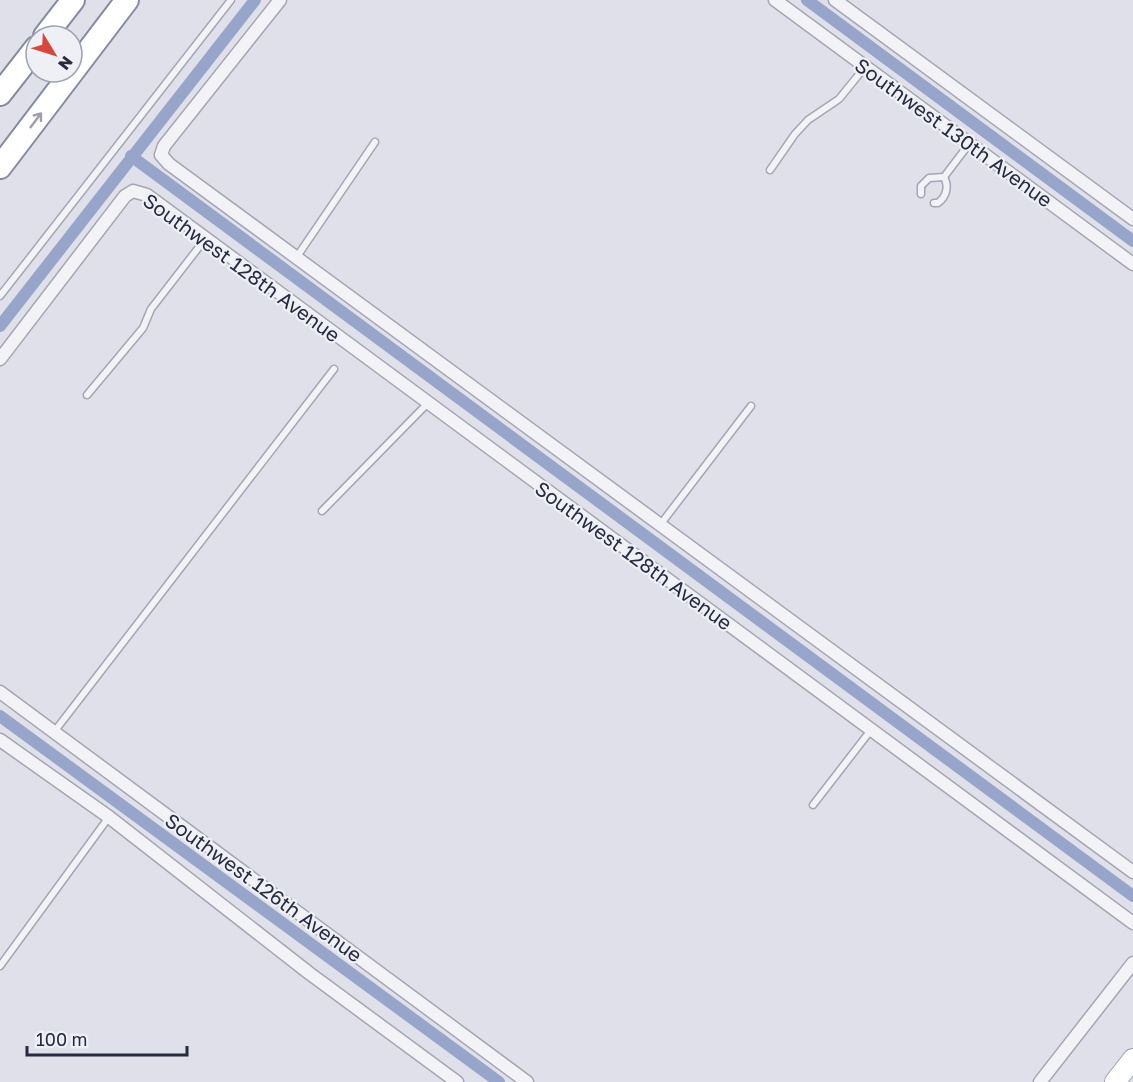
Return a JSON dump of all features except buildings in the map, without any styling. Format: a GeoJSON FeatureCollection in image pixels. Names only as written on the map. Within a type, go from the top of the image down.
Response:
{"type":"FeatureCollection","features":[{"type":"Feature","properties":{"kind":"highway"},"geometry":{"type":"LineString","coordinates":[[54,24],[73,0]]}},
{"type":"Feature","properties":{"kind":"highway"},"geometry":{"type":"LineString","coordinates":[[0,167],[127,0]]}},
{"type":"Feature","properties":{"kind":"highway"},"geometry":{"type":"LineString","coordinates":[[0,94],[24,63]]}},
{"type":"Feature","properties":{"kind":"main road"},"geometry":{"type":"LineString","coordinates":[[1115,1082],[1133,1059]]}},
{"type":"Feature","properties":{"kind":"street","name":"Southwest 128th Avenue"},"geometry":{"type":"LineString","coordinates":[[280,0],[164,146],[160,155],[296,258],[1133,872]]}},
{"type":"Feature","properties":{"kind":"street","name":"Southwest 130th Avenue"},"geometry":{"type":"LineString","coordinates":[[775,0],[1133,264]]}},
{"type":"Feature","properties":{"kind":"street","name":"Southwest 130th Avenue"},"geometry":{"type":"LineString","coordinates":[[835,0],[1133,219]]}},
{"type":"Feature","properties":{"kind":"street","name":"Southwest 128th Avenue"},"geometry":{"type":"LineString","coordinates":[[0,359],[124,196],[133,190],[147,195],[1133,922]]}},
{"type":"Feature","properties":{"kind":"street","name":"Southwest 126th Avenue"},"geometry":{"type":"LineString","coordinates":[[0,692],[527,1082]]}},
{"type":"Feature","properties":{"kind":"street","name":"Southwest 126th Avenue"},"geometry":{"type":"LineString","coordinates":[[0,740],[109,817],[309,974],[457,1082]]}},
{"type":"Feature","properties":{"kind":"street"},"geometry":{"type":"LineString","coordinates":[[1040,1082],[1133,963]]}},
{"type":"Feature","properties":{"kind":"lane"},"geometry":{"type":"LineString","coordinates":[[0,296],[231,0]]}},
{"type":"Feature","properties":{"kind":"lane"},"geometry":{"type":"LineString","coordinates":[[770,170],[802,127],[839,99],[865,66]]}},
{"type":"Feature","properties":{"kind":"lane"},"geometry":{"type":"LineString","coordinates":[[296,258],[375,142]]}},
{"type":"Feature","properties":{"kind":"lane"},"geometry":{"type":"LineString","coordinates":[[921,195],[921,186],[929,178],[944,177],[970,143]]}},
{"type":"Feature","properties":{"kind":"lane"},"geometry":{"type":"LineString","coordinates":[[934,203],[941,201],[945,194],[947,185],[944,177]]}},
{"type":"Feature","properties":{"kind":"lane"},"geometry":{"type":"LineString","coordinates":[[87,395],[143,328],[151,309],[206,238]]}},
{"type":"Feature","properties":{"kind":"lane"},"geometry":{"type":"LineString","coordinates":[[54,732],[334,369]]}},
{"type":"Feature","properties":{"kind":"lane"},"geometry":{"type":"LineString","coordinates":[[322,511],[387,448],[429,403]]}},
{"type":"Feature","properties":{"kind":"lane"},"geometry":{"type":"LineString","coordinates":[[660,525],[751,406]]}},
{"type":"Feature","properties":{"kind":"lane"},"geometry":{"type":"LineString","coordinates":[[813,805],[871,729]]}},
{"type":"Feature","properties":{"kind":"lane"},"geometry":{"type":"LineString","coordinates":[[0,966],[109,817]]}},
{"type":"Feature","properties":{"kind":"waterway"},"geometry":{"type":"LineString","coordinates":[[0,326],[255,0]]}},
{"type":"Feature","properties":{"kind":"waterway"},"geometry":{"type":"LineString","coordinates":[[807,0],[1133,241]]}},
{"type":"Feature","properties":{"kind":"waterway"},"geometry":{"type":"LineString","coordinates":[[131,156],[1133,896]]}},
{"type":"Feature","properties":{"kind":"waterway"},"geometry":{"type":"LineString","coordinates":[[0,716],[499,1082]]}}]}
